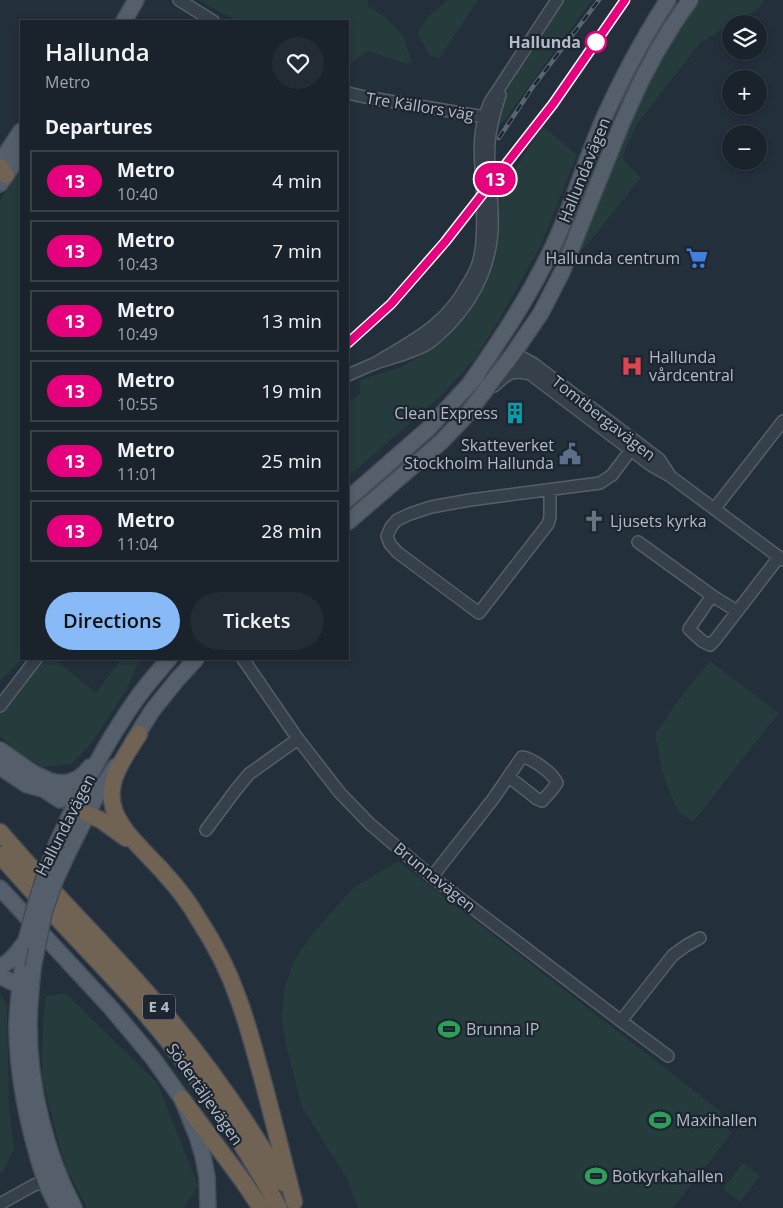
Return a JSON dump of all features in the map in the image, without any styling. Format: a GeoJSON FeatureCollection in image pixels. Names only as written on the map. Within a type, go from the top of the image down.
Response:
{"type":"FeatureCollection","features":[{"type":"Feature","properties":{"kind":"highway"},"geometry":{"type":"LineString","coordinates":[[139,734],[119,767],[111,791],[112,805],[119,821],[142,850],[165,874],[199,919],[229,976],[239,998],[296,1205]]}},
{"type":"Feature","properties":{"kind":"highway"},"geometry":{"type":"LineString","coordinates":[[81,810],[101,820],[142,850]]}},
{"type":"Feature","properties":{"kind":"highway","name":"E 4"},"geometry":{"type":"LineString","coordinates":[[0,832],[141,986],[185,1038],[235,1106],[274,1166],[296,1205]]}},
{"type":"Feature","properties":{"kind":"highway","name":"Södertäljevägen"},"geometry":{"type":"LineString","coordinates":[[0,855],[132,998],[174,1048],[223,1115],[279,1208]]}},
{"type":"Feature","properties":{"kind":"highway"},"geometry":{"type":"LineString","coordinates":[[182,1098],[261,1208]]}},
{"type":"Feature","properties":{"kind":"main road"},"geometry":{"type":"LineString","coordinates":[[125,20],[136,0]]}},
{"type":"Feature","properties":{"kind":"main road","name":"Hallundavägen"},"geometry":{"type":"LineString","coordinates":[[471,382],[537,278],[559,234],[617,90],[668,0]]}},
{"type":"Feature","properties":{"kind":"main road","name":"Hallundavägen"},"geometry":{"type":"LineString","coordinates":[[349,521],[441,442],[464,418],[513,354],[541,313],[562,272],[622,123],[641,81],[657,50],[690,0]]}},
{"type":"Feature","properties":{"kind":"main road"},"geometry":{"type":"LineString","coordinates":[[1,173],[20,133]]}},
{"type":"Feature","properties":{"kind":"main road"},"geometry":{"type":"LineString","coordinates":[[1,173],[20,154]]}},
{"type":"Feature","properties":{"kind":"main road","name":"Hallundavägen"},"geometry":{"type":"LineString","coordinates":[[513,354],[512,342],[546,282],[559,234]]}},
{"type":"Feature","properties":{"kind":"main road","name":"Hallundavägen"},"geometry":{"type":"LineString","coordinates":[[349,498],[428,429],[495,358],[513,354]]}},
{"type":"Feature","properties":{"kind":"main road","name":"Hallundavägen"},"geometry":{"type":"LineString","coordinates":[[74,1208],[52,1179],[25,1104],[18,1025],[20,986],[26,940],[38,894],[81,810],[118,726],[168,660]]}},
{"type":"Feature","properties":{"kind":"main road","name":"Hallundavägen"},"geometry":{"type":"LineString","coordinates":[[58,1208],[35,1089],[29,1027],[33,968],[44,913],[55,881],[62,849],[64,827],[98,793],[139,734],[152,711],[195,660]]}},
{"type":"Feature","properties":{"kind":"main road"},"geometry":{"type":"LineString","coordinates":[[0,750],[33,773],[56,783],[65,784],[76,780],[87,771],[118,726]]}},
{"type":"Feature","properties":{"kind":"main road"},"geometry":{"type":"LineString","coordinates":[[0,767],[55,803],[64,817],[64,827]]}},
{"type":"Feature","properties":{"kind":"main road"},"geometry":{"type":"LineString","coordinates":[[48,780],[68,795],[81,810]]}},
{"type":"Feature","properties":{"kind":"main road"},"geometry":{"type":"LineString","coordinates":[[27,784],[43,789],[81,810]]}},
{"type":"Feature","properties":{"kind":"main road"},"geometry":{"type":"LineString","coordinates":[[0,888],[111,1008],[152,1057],[182,1098],[203,1156],[207,1177],[208,1208]]}},
{"type":"Feature","properties":{"kind":"main road"},"geometry":{"type":"LineString","coordinates":[[0,966],[5,965],[26,940]]}},
{"type":"Feature","properties":{"kind":"main road"},"geometry":{"type":"LineString","coordinates":[[0,976],[20,986],[27,995],[30,1004]]}},
{"type":"Feature","properties":{"kind":"street"},"geometry":{"type":"LineString","coordinates":[[179,0],[211,20]]}},
{"type":"Feature","properties":{"kind":"street"},"geometry":{"type":"LineString","coordinates":[[349,375],[374,364],[436,325],[450,311],[473,276],[480,257],[482,236],[480,141],[489,117],[490,102],[558,0]]}},
{"type":"Feature","properties":{"kind":"street","name":"Tre Källors väg"},"geometry":{"type":"LineString","coordinates":[[349,93],[489,117]]}},
{"type":"Feature","properties":{"kind":"street"},"geometry":{"type":"LineString","coordinates":[[532,369],[526,346],[528,337],[541,313]]}},
{"type":"Feature","properties":{"kind":"street","name":"Tomtbergavägen"},"geometry":{"type":"LineString","coordinates":[[513,354],[524,358],[532,369],[633,446],[652,466],[670,476],[715,508],[781,559]]}},
{"type":"Feature","properties":{"kind":"street","name":"Tomtbergavägen"},"geometry":{"type":"LineString","coordinates":[[464,418],[505,376],[512,372],[532,369]]}},
{"type":"Feature","properties":{"kind":"street"},"geometry":{"type":"LineString","coordinates":[[715,508],[783,421]]}},
{"type":"Feature","properties":{"kind":"street"},"geometry":{"type":"LineString","coordinates":[[550,490],[550,517],[548,524],[479,613],[397,552],[390,544],[387,536],[391,526],[397,520],[432,507],[470,500],[600,483],[612,475],[633,446]]}},
{"type":"Feature","properties":{"kind":"street"},"geometry":{"type":"LineString","coordinates":[[638,542],[714,597],[737,611]]}},
{"type":"Feature","properties":{"kind":"street"},"geometry":{"type":"LineString","coordinates":[[714,597],[709,600],[689,629],[702,641],[710,645],[781,559]]}},
{"type":"Feature","properties":{"kind":"street"},"geometry":{"type":"LineString","coordinates":[[0,706],[35,660]]}},
{"type":"Feature","properties":{"kind":"street","name":"Brunnavägen"},"geometry":{"type":"LineString","coordinates":[[244,660],[298,739],[340,794],[370,824],[432,877],[668,1056]]}},
{"type":"Feature","properties":{"kind":"street"},"geometry":{"type":"LineString","coordinates":[[206,830],[234,791],[249,774],[298,739]]}},
{"type":"Feature","properties":{"kind":"street"},"geometry":{"type":"LineString","coordinates":[[432,877],[509,778]]}},
{"type":"Feature","properties":{"kind":"street"},"geometry":{"type":"LineString","coordinates":[[621,1021],[674,955],[687,944],[700,938]]}},
{"type":"Feature","properties":{"kind":"street"},"geometry":{"type":"LineString","coordinates":[[0,1204],[52,1179]]}},
{"type":"Feature","properties":{"kind":"green space"},"geometry":{"type":"Polygon","coordinates":[[[198,0],[368,0],[368,6],[385,17],[403,35],[412,63],[404,63],[368,51],[349,64],[349,20],[235,20],[198,0]]]}},
{"type":"Feature","properties":{"kind":"green space"},"geometry":{"type":"Polygon","coordinates":[[[448,0],[478,0],[439,58],[430,56],[417,33],[428,17],[448,0]]]}},
{"type":"Feature","properties":{"kind":"green space"},"geometry":{"type":"Polygon","coordinates":[[[563,0],[592,0],[495,133],[508,86],[526,54],[563,0]]]}},
{"type":"Feature","properties":{"kind":"green space"},"geometry":{"type":"Polygon","coordinates":[[[697,0],[764,0],[755,11],[748,15],[722,15],[722,30],[700,43],[637,124],[623,155],[625,161],[641,178],[587,245],[580,251],[580,244],[645,87],[673,36],[697,0]]]}},
{"type":"Feature","properties":{"kind":"green space"},"geometry":{"type":"Polygon","coordinates":[[[543,126],[577,155],[541,245],[474,360],[440,397],[349,476],[349,401],[360,394],[360,380],[401,367],[438,346],[467,316],[481,290],[496,198],[543,126]]]}},
{"type":"Feature","properties":{"kind":"green space"},"geometry":{"type":"Polygon","coordinates":[[[20,170],[21,660],[0,681],[0,200],[20,170]]]}},
{"type":"Feature","properties":{"kind":"green space"},"geometry":{"type":"Polygon","coordinates":[[[41,660],[55,660],[96,693],[120,660],[140,660],[127,689],[91,744],[71,764],[42,767],[18,752],[0,736],[0,715],[41,660]]]}},
{"type":"Feature","properties":{"kind":"green space"},"geometry":{"type":"Polygon","coordinates":[[[710,661],[779,713],[693,822],[679,812],[671,796],[662,770],[655,734],[710,661]]]}},
{"type":"Feature","properties":{"kind":"green space","name":"Brunna IP"},"geometry":{"type":"Polygon","coordinates":[[[398,861],[719,1110],[731,1134],[673,1208],[358,1208],[347,1179],[302,1107],[285,1041],[282,1018],[284,988],[293,963],[309,938],[353,888],[398,861]]]}},
{"type":"Feature","properties":{"kind":"green space"},"geometry":{"type":"Polygon","coordinates":[[[66,993],[158,1084],[198,1186],[184,1208],[87,1208],[65,1165],[42,1079],[43,1021],[46,996],[66,993]]]}},
{"type":"Feature","properties":{"kind":"green space"},"geometry":{"type":"Polygon","coordinates":[[[0,994],[7,1004],[9,1108],[14,1149],[0,1175],[0,994]]]}},
{"type":"Feature","properties":{"kind":"green space"},"geometry":{"type":"Polygon","coordinates":[[[743,1163],[760,1176],[740,1202],[723,1189],[743,1163]]]}},
{"type":"Feature","properties":{"kind":"railway"},"geometry":{"type":"LineString","coordinates":[[499,138],[532,88],[599,0]]}},
{"type":"Feature","properties":{"kind":"railway"},"geometry":{"type":"LineString","coordinates":[[509,161],[553,104],[625,0]]}},
{"type":"Feature","properties":{"kind":"metro line","name":"13"},"geometry":{"type":"LineString","coordinates":[[349,342],[391,304],[445,242],[531,134],[625,0]]}},
{"type":"Feature","properties":{"kind":"place","name":"Hallunda"},"geometry":{"type":"Point","coordinates":[596,42]}},
{"type":"Feature","properties":{"kind":"place","name":"Hallunda centrum"},"geometry":{"type":"Point","coordinates":[697,258]}},
{"type":"Feature","properties":{"kind":"place","name":"Hallunda vårdcentral"},"geometry":{"type":"Point","coordinates":[632,366]}},
{"type":"Feature","properties":{"kind":"place","name":"Clean Express"},"geometry":{"type":"Point","coordinates":[515,413]}},
{"type":"Feature","properties":{"kind":"place","name":"Skatteverket Stockholm Hallunda"},"geometry":{"type":"Point","coordinates":[570,454]}},
{"type":"Feature","properties":{"kind":"place","name":"Ljusets kyrka"},"geometry":{"type":"Point","coordinates":[594,521]}},
{"type":"Feature","properties":{"kind":"place","name":"Brunna IP"},"geometry":{"type":"Point","coordinates":[449,1029]}},
{"type":"Feature","properties":{"kind":"place","name":"Maxihallen"},"geometry":{"type":"Point","coordinates":[660,1120]}},
{"type":"Feature","properties":{"kind":"place","name":"Botkyrkahallen"},"geometry":{"type":"Point","coordinates":[596,1176]}}]}
